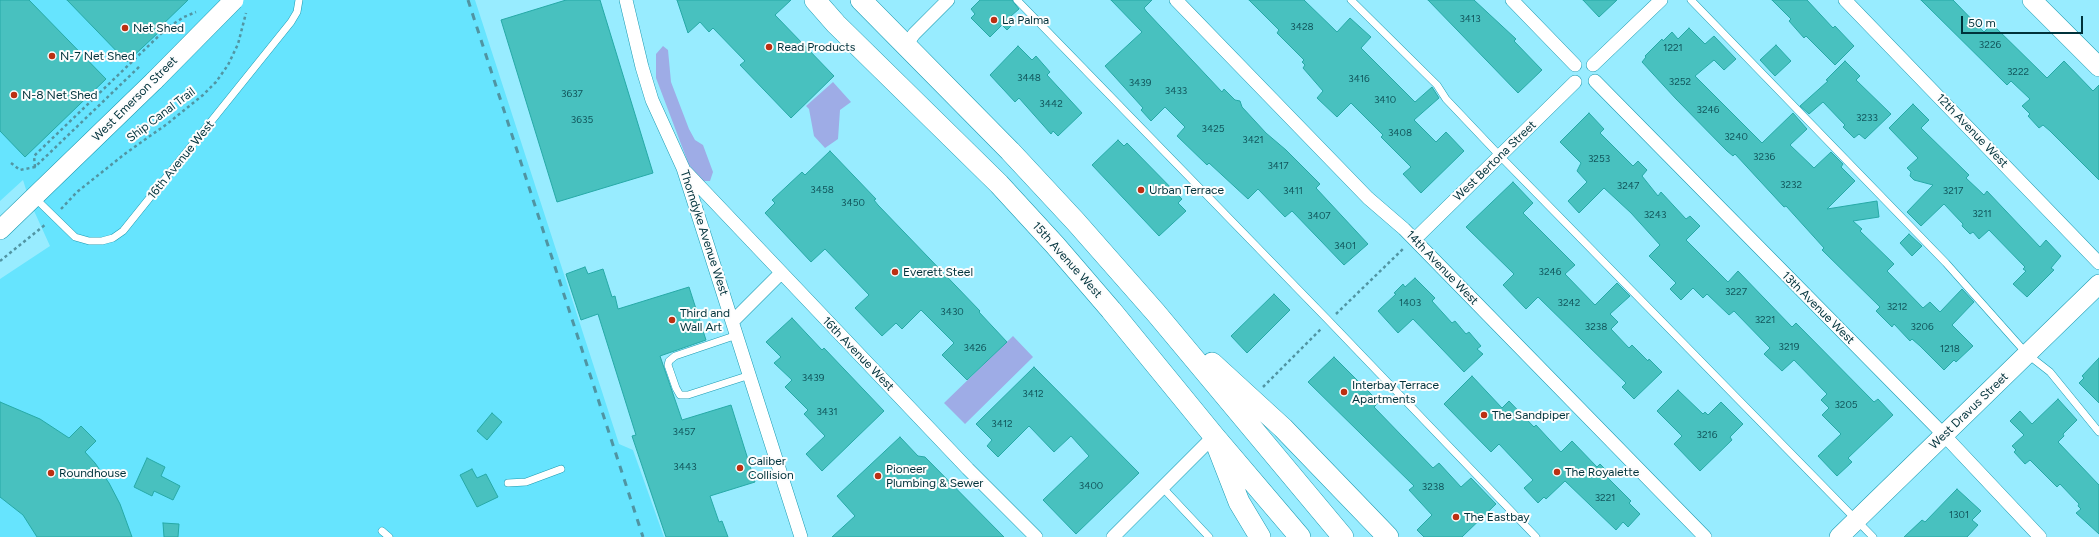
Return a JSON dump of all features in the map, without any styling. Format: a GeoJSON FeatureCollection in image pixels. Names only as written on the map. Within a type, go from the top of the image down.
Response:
{"type":"FeatureCollection","features":[{"type":"Feature","properties":{"kind":"main road"},"geometry":{"type":"LineString","coordinates":[[861,0],[1010,151],[1156,313],[1343,537]]}},
{"type":"Feature","properties":{"kind":"main road","name":"15th Avenue West"},"geometry":{"type":"LineString","coordinates":[[816,2],[999,184],[1055,245],[1300,537]]}},
{"type":"Feature","properties":{"kind":"main road"},"geometry":{"type":"LineString","coordinates":[[1156,313],[1283,428],[1388,537]]}},
{"type":"Feature","properties":{"kind":"main road"},"geometry":{"type":"LineString","coordinates":[[1214,436],[1239,502],[1260,537]]}},
{"type":"Feature","properties":{"kind":"street","name":"West Emerson Street"},"geometry":{"type":"LineString","coordinates":[[0,230],[35,198],[234,0]]}},
{"type":"Feature","properties":{"kind":"street","name":"Thorndyke Avenue West"},"geometry":{"type":"LineString","coordinates":[[626,0],[642,67],[652,100],[683,168],[802,537]]}},
{"type":"Feature","properties":{"kind":"street"},"geometry":{"type":"LineString","coordinates":[[906,45],[914,34],[948,0]]}},
{"type":"Feature","properties":{"kind":"street","name":"14th Avenue West"},"geometry":{"type":"LineString","coordinates":[[1176,0],[1368,198],[1415,239],[1705,537]]}},
{"type":"Feature","properties":{"kind":"street"},"geometry":{"type":"LineString","coordinates":[[1512,0],[1575,65]]}},
{"type":"Feature","properties":{"kind":"street"},"geometry":{"type":"LineString","coordinates":[[1593,64],[1661,0]]}},
{"type":"Feature","properties":{"kind":"street","name":"12th Avenue West"},"geometry":{"type":"LineString","coordinates":[[1845,0],[2099,263]]}},
{"type":"Feature","properties":{"kind":"street"},"geometry":{"type":"LineString","coordinates":[[2032,0],[2099,67]]}},
{"type":"Feature","properties":{"kind":"street"},"geometry":{"type":"LineString","coordinates":[[1584,61],[1593,64],[1597,72],[1595,81],[1583,86],[1575,82],[1572,74],[1575,65],[1584,61]]}},
{"type":"Feature","properties":{"kind":"street","name":"13th Avenue West"},"geometry":{"type":"LineString","coordinates":[[1595,81],[1944,435],[2040,537]]}},
{"type":"Feature","properties":{"kind":"street","name":"West Bertona Street"},"geometry":{"type":"LineString","coordinates":[[1415,239],[1575,82]]}},
{"type":"Feature","properties":{"kind":"street","name":"16th Avenue West"},"geometry":{"type":"LineString","coordinates":[[683,168],[968,469],[1036,537]]}},
{"type":"Feature","properties":{"kind":"street"},"geometry":{"type":"LineString","coordinates":[[733,321],[781,273]]}},
{"type":"Feature","properties":{"kind":"street","name":"West Dravus Street"},"geometry":{"type":"LineString","coordinates":[[1838,537],[2099,284]]}},
{"type":"Feature","properties":{"kind":"street"},"geometry":{"type":"LineString","coordinates":[[1113,537],[1214,436]]}},
{"type":"Feature","properties":{"kind":"lane","name":"16th Avenue West"},"geometry":{"type":"LineString","coordinates":[[35,198],[75,237],[89,241],[102,241],[112,238],[123,231],[291,22],[296,12],[299,0]]}},
{"type":"Feature","properties":{"kind":"lane"},"geometry":{"type":"LineString","coordinates":[[1017,0],[1329,321],[1536,537]]}},
{"type":"Feature","properties":{"kind":"lane"},"geometry":{"type":"LineString","coordinates":[[1351,0],[1437,85],[1446,99],[1500,156],[1873,537]]}},
{"type":"Feature","properties":{"kind":"lane"},"geometry":{"type":"LineString","coordinates":[[1691,0],[1946,263],[2027,354],[2050,372],[2099,432]]}},
{"type":"Feature","properties":{"kind":"lane"},"geometry":{"type":"LineString","coordinates":[[737,335],[675,356],[669,361],[668,366],[676,388],[680,394],[688,395],[750,375]]}},
{"type":"Feature","properties":{"kind":"lane"},"geometry":{"type":"LineString","coordinates":[[508,483],[526,482],[561,469]]}},
{"type":"Feature","properties":{"kind":"lane"},"geometry":{"type":"LineString","coordinates":[[1163,488],[1209,537]]}},
{"type":"Feature","properties":{"kind":"lane"},"geometry":{"type":"LineString","coordinates":[[382,531],[389,537]]}},
{"type":"Feature","properties":{"kind":"path"},"geometry":{"type":"LineString","coordinates":[[35,167],[34,156],[166,28],[184,17]]}},
{"type":"Feature","properties":{"kind":"path","name":"Ship Canal Trail"},"geometry":{"type":"LineString","coordinates":[[65,205],[69,199],[126,153],[167,124],[203,95],[216,82],[228,64],[238,44],[244,22]]}},
{"type":"Feature","properties":{"kind":"path"},"geometry":{"type":"LineString","coordinates":[[10,164],[20,170],[35,167],[140,66]]}},
{"type":"Feature","properties":{"kind":"path"},"geometry":{"type":"LineString","coordinates":[[0,261],[40,229]]}},
{"type":"Feature","properties":{"kind":"path"},"geometry":{"type":"LineString","coordinates":[[1333,317],[1404,248]]}},
{"type":"Feature","properties":{"kind":"path"},"geometry":{"type":"LineString","coordinates":[[1263,387],[1324,326]]}},
{"type":"Feature","properties":{"kind":"shaded area"},"geometry":{"type":"Polygon","coordinates":[[[0,0],[475,0],[619,444],[633,450],[664,537],[0,537],[0,279],[50,246],[30,202],[23,180],[0,201],[0,0]]]}},
{"type":"Feature","properties":{"kind":"shaded area"},"geometry":{"type":"Polygon","coordinates":[[[663,46],[668,50],[671,82],[689,129],[695,140],[703,145],[713,172],[710,181],[703,181],[689,165],[656,78],[656,54],[663,46]]]}},
{"type":"Feature","properties":{"kind":"shaded area"},"geometry":{"type":"Polygon","coordinates":[[[833,82],[851,102],[840,110],[838,139],[825,148],[814,136],[809,109],[806,106],[833,82]]]}},
{"type":"Feature","properties":{"kind":"shaded area"},"geometry":{"type":"Polygon","coordinates":[[[1013,336],[1033,357],[965,424],[944,403],[1013,336]]]}},
{"type":"Feature","properties":{"kind":"building"},"geometry":{"type":"Polygon","coordinates":[[[0,0],[29,0],[106,79],[25,157],[0,131],[0,0]]]}},
{"type":"Feature","properties":{"kind":"building","name":"Net Shed"},"geometry":{"type":"Polygon","coordinates":[[[67,0],[188,0],[157,30],[159,32],[127,62],[67,0]]]}},
{"type":"Feature","properties":{"kind":"building"},"geometry":{"type":"Polygon","coordinates":[[[566,0],[600,0],[653,173],[557,202],[501,20],[566,0]]]}},
{"type":"Feature","properties":{"kind":"building","name":"Read Products"},"geometry":{"type":"Polygon","coordinates":[[[677,0],[791,0],[775,15],[834,76],[791,118],[740,65],[745,61],[713,28],[709,32],[700,22],[688,33],[677,0]]]}},
{"type":"Feature","properties":{"kind":"building","name":"La Palma"},"geometry":{"type":"Polygon","coordinates":[[[980,0],[1012,0],[1019,9],[1011,16],[1016,21],[1007,30],[1002,25],[990,37],[971,18],[975,14],[971,9],[980,0]]]}},
{"type":"Feature","properties":{"kind":"building"},"geometry":{"type":"Polygon","coordinates":[[[1111,0],[1152,0],[1144,8],[1146,11],[1222,92],[1224,89],[1235,100],[1240,101],[1242,107],[1266,133],[1286,150],[1320,184],[1316,188],[1368,244],[1344,265],[1292,211],[1285,217],[1258,189],[1248,199],[1209,163],[1207,165],[1177,136],[1185,127],[1165,107],[1151,121],[1141,110],[1143,108],[1105,66],[1142,32],[1111,0]]]}},
{"type":"Feature","properties":{"kind":"building"},"geometry":{"type":"Polygon","coordinates":[[[1249,0],[1304,0],[1337,32],[1350,18],[1371,37],[1361,48],[1415,102],[1432,87],[1439,98],[1414,120],[1436,142],[1446,132],[1464,151],[1421,193],[1403,174],[1411,167],[1381,137],[1383,135],[1351,103],[1337,117],[1317,98],[1323,91],[1303,68],[1305,65],[1302,62],[1304,60],[1277,33],[1279,30],[1249,0]]]}},
{"type":"Feature","properties":{"kind":"building"},"geometry":{"type":"Polygon","coordinates":[[[1428,0],[1474,0],[1516,39],[1514,41],[1542,70],[1518,93],[1428,0]]]}},
{"type":"Feature","properties":{"kind":"building"},"geometry":{"type":"Polygon","coordinates":[[[1583,0],[1617,0],[1599,17],[1583,0]]]}},
{"type":"Feature","properties":{"kind":"building"},"geometry":{"type":"Polygon","coordinates":[[[1772,0],[1807,0],[1833,28],[1835,26],[1854,46],[1835,65],[1806,36],[1804,38],[1789,21],[1791,19],[1772,0]]]}},
{"type":"Feature","properties":{"kind":"building"},"geometry":{"type":"Polygon","coordinates":[[[1921,0],[1953,0],[1984,32],[1992,24],[2047,78],[2064,61],[2093,91],[2099,85],[2099,180],[2050,131],[2043,125],[2039,128],[2028,116],[2030,114],[2022,106],[2030,99],[2011,81],[2007,85],[1921,0]]]}},
{"type":"Feature","properties":{"kind":"building"},"geometry":{"type":"Polygon","coordinates":[[[1689,28],[1705,44],[1714,36],[1736,59],[1724,70],[1714,60],[1695,76],[1762,143],[1793,113],[1807,129],[1790,145],[1814,168],[1831,152],[1843,164],[1841,167],[1855,181],[1827,209],[1877,201],[1879,217],[1853,221],[1862,229],[1860,231],[1894,264],[1887,271],[1923,308],[1930,302],[1940,312],[1962,289],[1974,302],[1952,325],[1973,346],[1956,362],[1954,360],[1944,370],[1912,339],[1910,341],[1894,324],[1892,327],[1876,311],[1880,307],[1822,250],[1824,248],[1786,206],[1784,207],[1735,154],[1733,156],[1727,151],[1642,62],[1646,57],[1645,56],[1662,39],[1663,41],[1672,32],[1678,39],[1689,28]]]}},
{"type":"Feature","properties":{"kind":"building"},"geometry":{"type":"Polygon","coordinates":[[[1776,45],[1791,61],[1775,76],[1760,60],[1776,45]]]}},
{"type":"Feature","properties":{"kind":"building"},"geometry":{"type":"Polygon","coordinates":[[[1018,46],[1032,60],[1036,56],[1050,72],[1047,75],[1082,113],[1058,136],[1053,131],[1051,134],[1019,98],[1015,102],[990,75],[1018,46]]]}},
{"type":"Feature","properties":{"kind":"building"},"geometry":{"type":"Polygon","coordinates":[[[1845,61],[1860,76],[1856,80],[1891,114],[1865,139],[1859,134],[1854,138],[1843,127],[1845,125],[1823,102],[1809,114],[1800,106],[1828,81],[1826,80],[1845,61]]]}},
{"type":"Feature","properties":{"kind":"building"},"geometry":{"type":"Polygon","coordinates":[[[1913,104],[1929,120],[1921,128],[1969,175],[1966,178],[1984,195],[1987,191],[2040,247],[2046,240],[2061,256],[2051,268],[2054,270],[2027,297],[2013,284],[2026,271],[2023,269],[2025,267],[1989,230],[1979,239],[1973,232],[1970,234],[1962,226],[1963,224],[1944,204],[1921,226],[1907,212],[1933,185],[1914,180],[1910,176],[1911,172],[1907,168],[1918,158],[1889,128],[1913,104]]]}},
{"type":"Feature","properties":{"kind":"building"},"geometry":{"type":"Polygon","coordinates":[[[1589,113],[1604,129],[1600,133],[1633,166],[1638,161],[1647,170],[1642,176],[1658,196],[1661,192],[1686,219],[1690,216],[1700,226],[1686,240],[1728,282],[1738,271],[1792,327],[1796,323],[1874,402],[1878,399],[1893,415],[1848,458],[1852,462],[1837,476],[1818,456],[1841,434],[1822,415],[1829,408],[1821,400],[1827,394],[1794,360],[1782,371],[1764,354],[1770,348],[1734,311],[1729,315],[1707,294],[1703,298],[1693,288],[1681,300],[1670,289],[1676,283],[1649,256],[1660,245],[1631,213],[1604,188],[1579,213],[1568,201],[1587,182],[1577,171],[1581,163],[1560,142],[1589,113]]]}},
{"type":"Feature","properties":{"kind":"building","name":"Urban Terrace"},"geometry":{"type":"Polygon","coordinates":[[[1118,140],[1124,146],[1127,143],[1182,199],[1178,203],[1186,211],[1159,236],[1092,165],[1118,140]]]}},
{"type":"Feature","properties":{"kind":"building"},"geometry":{"type":"Polygon","coordinates":[[[830,151],[876,199],[874,200],[878,205],[980,311],[979,312],[1007,342],[967,380],[942,355],[954,343],[921,310],[902,329],[896,323],[882,336],[855,308],[869,295],[825,249],[811,262],[765,213],[775,203],[772,200],[802,172],[805,175],[830,151]]]}},
{"type":"Feature","properties":{"kind":"building"},"geometry":{"type":"Polygon","coordinates":[[[1513,182],[1533,203],[1523,213],[1575,265],[1565,274],[1595,305],[1617,283],[1630,296],[1610,314],[1618,322],[1611,329],[1629,348],[1632,345],[1662,372],[1634,399],[1622,387],[1626,383],[1538,297],[1526,309],[1503,285],[1514,274],[1466,227],[1513,182]]]}},
{"type":"Feature","properties":{"kind":"building"},"geometry":{"type":"Polygon","coordinates":[[[1909,234],[1922,246],[1912,256],[1900,243],[1909,234]]]}},
{"type":"Feature","properties":{"kind":"building"},"geometry":{"type":"Polygon","coordinates":[[[585,267],[588,274],[603,269],[612,297],[615,296],[618,309],[689,287],[706,340],[660,356],[682,420],[731,405],[755,482],[710,496],[719,522],[722,521],[728,537],[666,537],[632,436],[636,435],[598,314],[581,320],[566,274],[585,267]]]}},
{"type":"Feature","properties":{"kind":"building"},"geometry":{"type":"Polygon","coordinates":[[[1415,278],[1435,298],[1432,301],[1452,323],[1455,321],[1466,334],[1469,332],[1481,346],[1477,349],[1483,354],[1464,372],[1413,319],[1398,333],[1378,311],[1396,294],[1394,293],[1403,284],[1405,287],[1415,278]]]}},
{"type":"Feature","properties":{"kind":"building"},"geometry":{"type":"Polygon","coordinates":[[[1274,294],[1290,310],[1247,353],[1231,336],[1274,294]]]}},
{"type":"Feature","properties":{"kind":"building"},"geometry":{"type":"Polygon","coordinates":[[[792,318],[822,350],[824,348],[884,411],[822,471],[806,454],[825,436],[804,414],[808,410],[785,387],[792,380],[774,363],[781,357],[766,342],[792,318]]]}},
{"type":"Feature","properties":{"kind":"building"},"geometry":{"type":"Polygon","coordinates":[[[1334,357],[1379,402],[1374,407],[1433,468],[1439,463],[1461,487],[1471,478],[1496,504],[1462,537],[1424,537],[1417,530],[1432,515],[1409,490],[1414,486],[1308,382],[1334,357]]]}},
{"type":"Feature","properties":{"kind":"building"},"geometry":{"type":"Polygon","coordinates":[[[2099,358],[2099,403],[2079,383],[2084,378],[2082,376],[2099,358]]]}},
{"type":"Feature","properties":{"kind":"building"},"geometry":{"type":"Polygon","coordinates":[[[1034,367],[1139,473],[1076,534],[1043,500],[1089,456],[1071,436],[1054,452],[1029,426],[998,457],[987,446],[992,440],[976,424],[1034,367]]]}},
{"type":"Feature","properties":{"kind":"building"},"geometry":{"type":"Polygon","coordinates":[[[1472,376],[1502,408],[1509,401],[1534,427],[1536,425],[1561,452],[1572,441],[1597,467],[1600,464],[1609,473],[1606,476],[1631,501],[1629,503],[1640,514],[1628,527],[1623,522],[1616,530],[1565,481],[1546,499],[1544,497],[1538,503],[1524,488],[1533,480],[1499,444],[1491,452],[1444,404],[1472,376]]]}},
{"type":"Feature","properties":{"kind":"building"},"geometry":{"type":"Polygon","coordinates":[[[1678,390],[1703,414],[1705,412],[1708,415],[1721,402],[1743,424],[1730,437],[1732,440],[1700,471],[1674,444],[1682,436],[1657,411],[1678,390]]]}},
{"type":"Feature","properties":{"kind":"building"},"geometry":{"type":"Polygon","coordinates":[[[2058,399],[2077,420],[2063,434],[2064,436],[2058,442],[2099,485],[2099,534],[2076,513],[2081,509],[2078,506],[2079,504],[2060,484],[2057,487],[2030,460],[2025,464],[2014,452],[2016,450],[2012,446],[2024,435],[2010,421],[2020,411],[2032,424],[2058,399]]]}},
{"type":"Feature","properties":{"kind":"building","name":"Roundhouse"},"geometry":{"type":"Polygon","coordinates":[[[0,402],[40,419],[69,438],[81,426],[96,441],[85,452],[109,483],[120,504],[132,537],[37,537],[23,515],[0,497],[0,402]]]}},
{"type":"Feature","properties":{"kind":"building"},"geometry":{"type":"Polygon","coordinates":[[[492,413],[502,422],[487,440],[477,431],[492,413]]]}},
{"type":"Feature","properties":{"kind":"building"},"geometry":{"type":"Polygon","coordinates":[[[900,437],[918,456],[925,457],[1004,537],[832,537],[855,516],[837,496],[900,437]]]}},
{"type":"Feature","properties":{"kind":"building"},"geometry":{"type":"Polygon","coordinates":[[[147,458],[165,467],[161,476],[180,486],[173,500],[154,491],[152,496],[134,487],[147,458]]]}},
{"type":"Feature","properties":{"kind":"building"},"geometry":{"type":"Polygon","coordinates":[[[472,469],[477,478],[486,474],[498,497],[477,507],[460,475],[472,469]]]}},
{"type":"Feature","properties":{"kind":"building"},"geometry":{"type":"Polygon","coordinates":[[[1957,489],[1981,511],[1972,520],[1978,525],[1967,537],[1904,537],[1922,520],[1925,522],[1957,489]]]}},
{"type":"Feature","properties":{"kind":"building"},"geometry":{"type":"Polygon","coordinates":[[[163,523],[179,524],[178,537],[164,537],[163,523]]]}},
{"type":"Feature","properties":{"kind":"railway"},"geometry":{"type":"LineString","coordinates":[[468,0],[643,537]]}},
{"type":"Feature","properties":{"kind":"place","name":"La Palma"},"geometry":{"type":"Point","coordinates":[994,20]}},
{"type":"Feature","properties":{"kind":"place","name":"Net Shed"},"geometry":{"type":"Point","coordinates":[125,28]}},
{"type":"Feature","properties":{"kind":"place","name":"Read Products"},"geometry":{"type":"Point","coordinates":[769,47]}},
{"type":"Feature","properties":{"kind":"place","name":"N-7 Net Shed"},"geometry":{"type":"Point","coordinates":[52,56]}},
{"type":"Feature","properties":{"kind":"place","name":"N-8 Net Shed"},"geometry":{"type":"Point","coordinates":[14,95]}},
{"type":"Feature","properties":{"kind":"place","name":"Urban Terrace"},"geometry":{"type":"Point","coordinates":[1141,190]}},
{"type":"Feature","properties":{"kind":"place","name":"Everett Steel"},"geometry":{"type":"Point","coordinates":[895,272]}},
{"type":"Feature","properties":{"kind":"place","name":"Third and Wall Art"},"geometry":{"type":"Point","coordinates":[672,320]}},
{"type":"Feature","properties":{"kind":"place","name":"Interbay Terrace Apartments"},"geometry":{"type":"Point","coordinates":[1344,392]}},
{"type":"Feature","properties":{"kind":"place","name":"The Sandpiper"},"geometry":{"type":"Point","coordinates":[1484,415]}},
{"type":"Feature","properties":{"kind":"place","name":"Caliber Collision"},"geometry":{"type":"Point","coordinates":[740,468]}},
{"type":"Feature","properties":{"kind":"place","name":"The Royalette"},"geometry":{"type":"Point","coordinates":[1557,472]}},
{"type":"Feature","properties":{"kind":"place","name":"Roundhouse"},"geometry":{"type":"Point","coordinates":[51,473]}},
{"type":"Feature","properties":{"kind":"place","name":"Pioneer Plumbing & Sewer"},"geometry":{"type":"Point","coordinates":[878,476]}},
{"type":"Feature","properties":{"kind":"place","name":"The Eastbay"},"geometry":{"type":"Point","coordinates":[1456,517]}}]}
